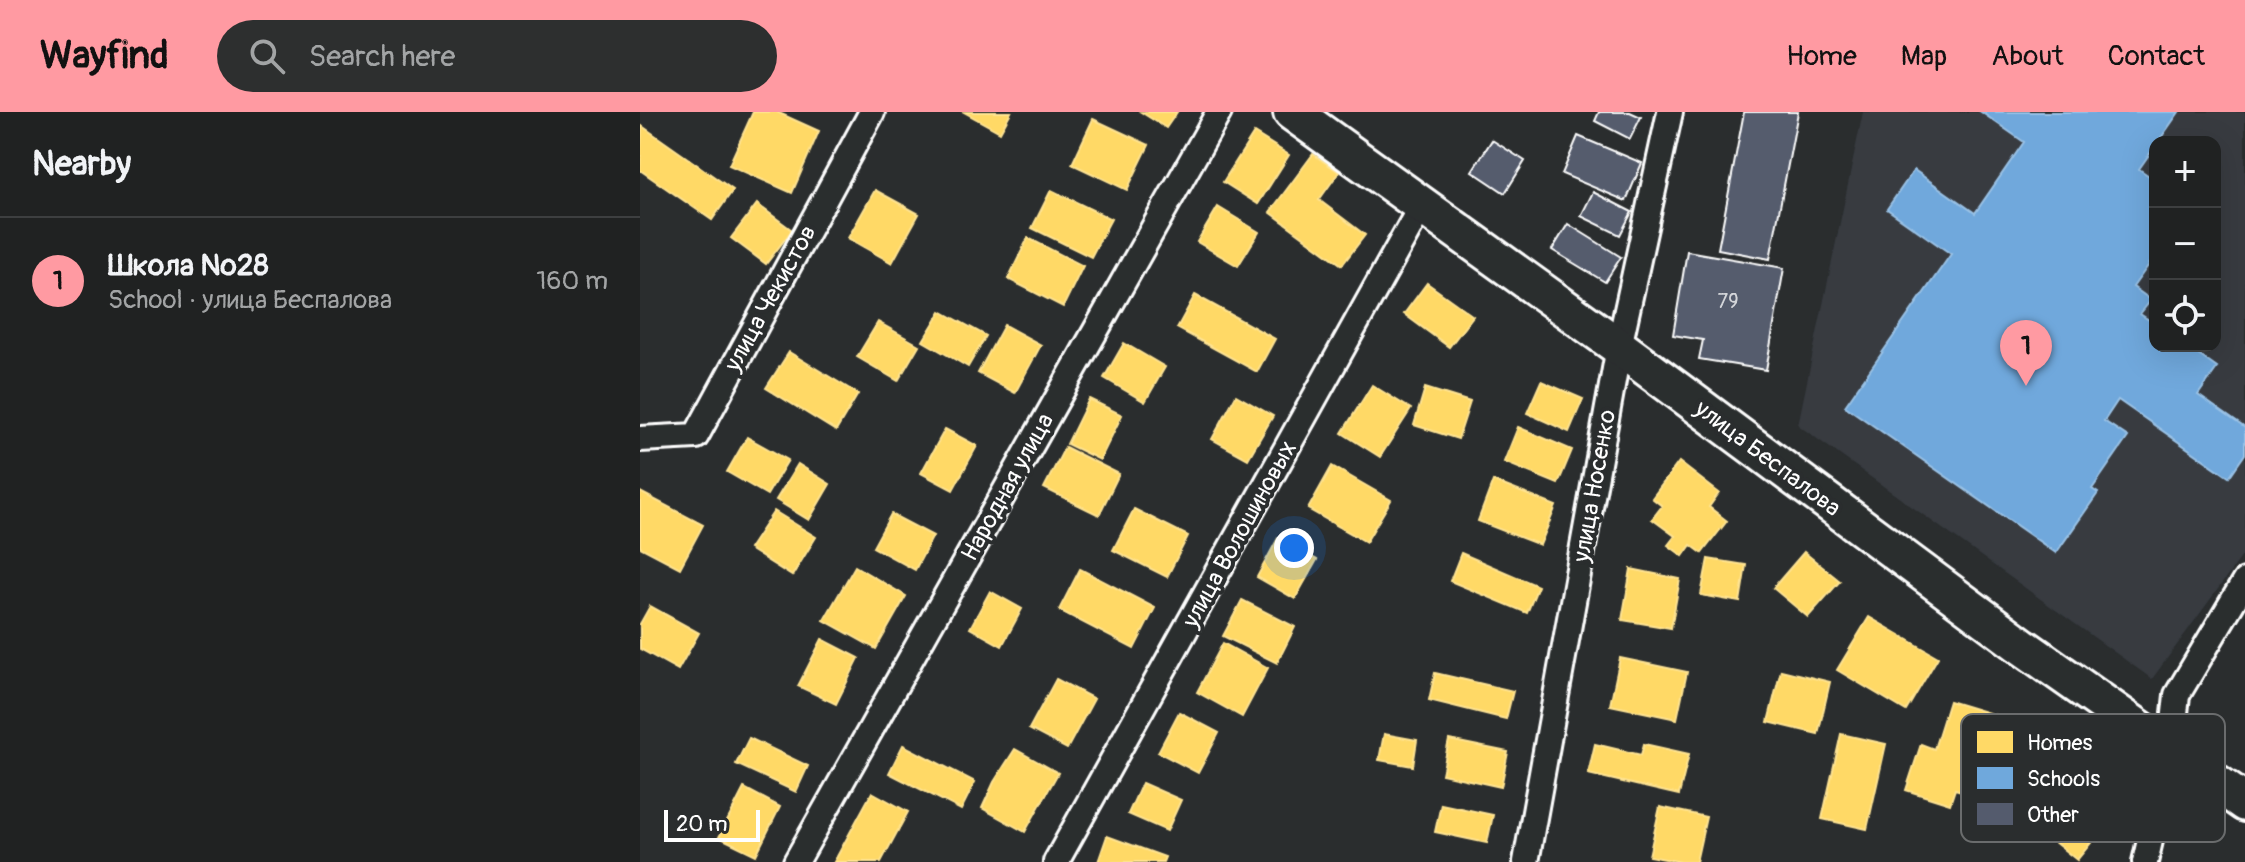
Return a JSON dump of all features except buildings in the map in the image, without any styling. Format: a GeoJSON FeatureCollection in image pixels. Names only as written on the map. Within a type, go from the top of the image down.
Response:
{"type":"FeatureCollection","features":[{"type":"Feature","properties":{"kind":"main road","name":"улица Беспалова"},"geometry":{"type":"LineString","coordinates":[[1292,112],[2119,714]]}},
{"type":"Feature","properties":{"kind":"main road","name":"улица Беспалова"},"geometry":{"type":"LineString","coordinates":[[2225,789],[2245,803]]}},
{"type":"Feature","properties":{"kind":"street","name":"улица Чекистов"},"geometry":{"type":"LineString","coordinates":[[640,439],[696,436],[872,112]]}},
{"type":"Feature","properties":{"kind":"street","name":"Народная улица"},"geometry":{"type":"LineString","coordinates":[[796,862],[1219,112]]}},
{"type":"Feature","properties":{"kind":"street","name":"улица Носенко"},"geometry":{"type":"LineString","coordinates":[[1526,862],[1619,347],[1670,112]]}},
{"type":"Feature","properties":{"kind":"street","name":"улица Волошиновых"},"geometry":{"type":"LineString","coordinates":[[1056,862],[1422,205]]}},
{"type":"Feature","properties":{"kind":"street"},"geometry":{"type":"LineString","coordinates":[[2175,714],[2177,695],[2245,581]]}},
{"type":"Feature","properties":{"kind":"street"},"geometry":{"type":"LineString","coordinates":[[2145,862],[2150,842]]}},
{"type":"Feature","properties":{"kind":"shaded area"},"geometry":{"type":"Polygon","coordinates":[[[1863,112],[2245,112],[2245,552],[2152,679],[1798,425],[1863,112]]]}},
{"type":"Feature","properties":{"kind":"place","name":"Школа №28"},"geometry":{"type":"Point","coordinates":[2026,386]}}]}
